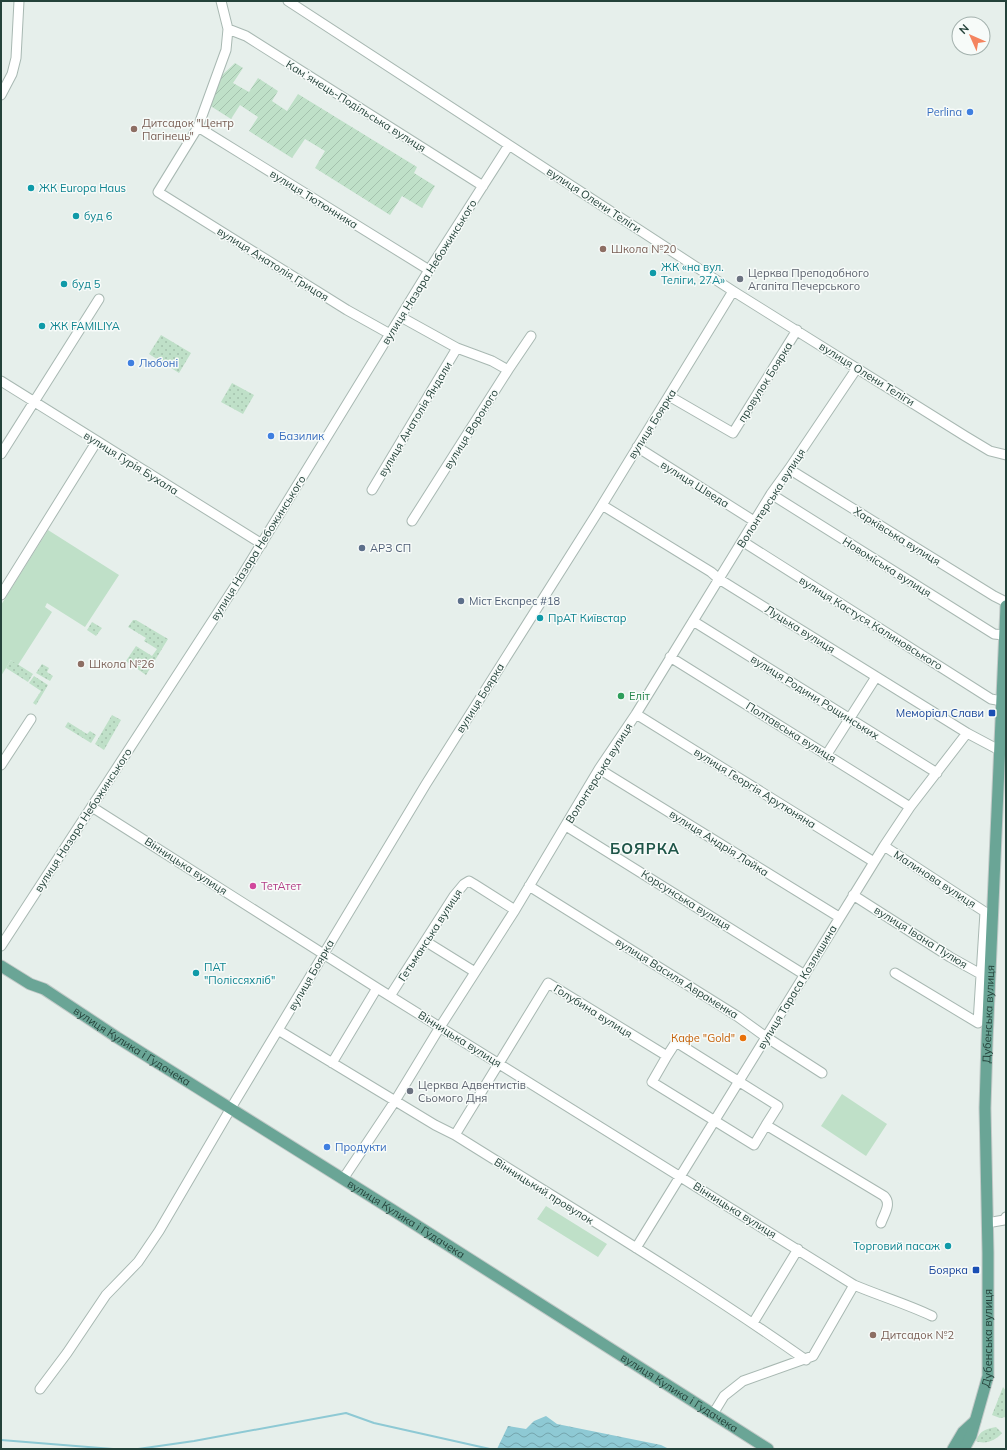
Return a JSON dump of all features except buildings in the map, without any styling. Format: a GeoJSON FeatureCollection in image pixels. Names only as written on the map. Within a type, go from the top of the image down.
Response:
{"type":"FeatureCollection","features":[{"type":"Feature","properties":{"kind":"main road","name":"Дубенська вулиця"},"geometry":{"type":"LineString","coordinates":[[964,1449],[971,1436],[988,1376],[985,976],[1002,701],[1006,606]]}},
{"type":"Feature","properties":{"kind":"main road","name":"вулиця Кулика і Гудачека"},"geometry":{"type":"LineString","coordinates":[[1,958],[34,978],[44,989]]}},
{"type":"Feature","properties":{"kind":"main road","name":"вулиця Кулика і Гудачека"},"geometry":{"type":"LineString","coordinates":[[1,966],[30,984],[44,989],[768,1449]]}},
{"type":"Feature","properties":{"kind":"main road","name":"Дубенська вулиця"},"geometry":{"type":"LineString","coordinates":[[954,1449],[963,1432],[975,1421]]}},
{"type":"Feature","properties":{"kind":"street"},"geometry":{"type":"LineString","coordinates":[[2,92],[12,74],[16,58],[19,1]]}},
{"type":"Feature","properties":{"kind":"street"},"geometry":{"type":"LineString","coordinates":[[198,127],[226,50],[228,29],[221,1]]}},
{"type":"Feature","properties":{"kind":"street","name":"вулиця Олени Теліги"},"geometry":{"type":"LineString","coordinates":[[288,1],[733,291],[990,451],[1006,455]]}},
{"type":"Feature","properties":{"kind":"street","name":"Камʼянець-Подільська вулиця"},"geometry":{"type":"LineString","coordinates":[[228,29],[246,36],[483,186]]}},
{"type":"Feature","properties":{"kind":"street","name":"вулиця Анатолія Грицая"},"geometry":{"type":"LineString","coordinates":[[198,127],[158,192],[347,310],[390,334]]}},
{"type":"Feature","properties":{"kind":"street","name":"вулиця Тютюнника"},"geometry":{"type":"LineString","coordinates":[[198,127],[429,270]]}},
{"type":"Feature","properties":{"kind":"street","name":"вулиця Назара Небожинського"},"geometry":{"type":"LineString","coordinates":[[1,946],[262,544],[429,270],[509,145]]}},
{"type":"Feature","properties":{"kind":"street","name":"вулиця Боярка"},"geometry":{"type":"LineString","coordinates":[[40,1388],[67,1353],[106,1295],[138,1262],[159,1231],[230,1108],[430,778],[602,505],[733,291]]}},
{"type":"Feature","properties":{"kind":"street"},"geometry":{"type":"LineString","coordinates":[[1,454],[99,299]]}},
{"type":"Feature","properties":{"kind":"street"},"geometry":{"type":"LineString","coordinates":[[401,317],[457,348],[492,361],[508,370]]}},
{"type":"Feature","properties":{"kind":"street","name":"провулок Боярка"},"geometry":{"type":"LineString","coordinates":[[669,396],[733,432],[797,330]]}},
{"type":"Feature","properties":{"kind":"street","name":"вулиця Вороного"},"geometry":{"type":"LineString","coordinates":[[412,521],[531,336]]}},
{"type":"Feature","properties":{"kind":"street","name":"вулиця Анатолія Яндали"},"geometry":{"type":"LineString","coordinates":[[372,490],[457,348]]}},
{"type":"Feature","properties":{"kind":"street","name":"Волонтерська вулиця"},"geometry":{"type":"LineString","coordinates":[[343,1179],[395,1101],[440,1027],[515,910],[600,769],[636,714],[771,494],[857,368]]}},
{"type":"Feature","properties":{"kind":"street","name":"вулиця Гурія Бухала"},"geometry":{"type":"LineString","coordinates":[[1,381],[262,544]]}},
{"type":"Feature","properties":{"kind":"street"},"geometry":{"type":"LineString","coordinates":[[1,594],[97,441]]}},
{"type":"Feature","properties":{"kind":"street","name":"вулиця Шведа"},"geometry":{"type":"LineString","coordinates":[[637,448],[754,521]]}},
{"type":"Feature","properties":{"kind":"street","name":"Харківська вулиця"},"geometry":{"type":"LineString","coordinates":[[789,469],[1006,602]]}},
{"type":"Feature","properties":{"kind":"street","name":"Новоміська вулиця"},"geometry":{"type":"LineString","coordinates":[[771,494],[994,634],[1004,635]]}},
{"type":"Feature","properties":{"kind":"street","name":"Луцька вулиця"},"geometry":{"type":"LineString","coordinates":[[602,505],[711,572],[719,579],[876,677],[967,733],[999,750]]}},
{"type":"Feature","properties":{"kind":"street","name":"вулиця Кастуся Калиновського"},"geometry":{"type":"LineString","coordinates":[[742,541],[990,699],[1002,701]]}},
{"type":"Feature","properties":{"kind":"street","name":"вулиця Родини Рощинських"},"geometry":{"type":"LineString","coordinates":[[693,621],[937,773]]}},
{"type":"Feature","properties":{"kind":"street","name":"Полтавська вулиця"},"geometry":{"type":"LineString","coordinates":[[670,657],[910,807]]}},
{"type":"Feature","properties":{"kind":"street"},"geometry":{"type":"LineString","coordinates":[[827,754],[876,677]]}},
{"type":"Feature","properties":{"kind":"street","name":"вулиця Георгія Арутюняна"},"geometry":{"type":"LineString","coordinates":[[636,714],[874,862]]}},
{"type":"Feature","properties":{"kind":"street"},"geometry":{"type":"LineString","coordinates":[[1,765],[31,719]]}},
{"type":"Feature","properties":{"kind":"street","name":"вулиця Тараса Козлишина"},"geometry":{"type":"LineString","coordinates":[[636,1248],[740,1082],[766,1037],[884,846],[910,807],[967,733]]}},
{"type":"Feature","properties":{"kind":"street","name":"вулиця Андрія Лайка"},"geometry":{"type":"LineString","coordinates":[[600,769],[839,918]]}},
{"type":"Feature","properties":{"kind":"street","name":"Вінницька вулиця"},"geometry":{"type":"LineString","coordinates":[[92,806],[377,988],[854,1285],[932,1316]]}},
{"type":"Feature","properties":{"kind":"street","name":"Корсунська вулиця"},"geometry":{"type":"LineString","coordinates":[[566,826],[805,975]]}},
{"type":"Feature","properties":{"kind":"street","name":"Малинова вулиця"},"geometry":{"type":"LineString","coordinates":[[884,846],[985,912],[985,976]]}},
{"type":"Feature","properties":{"kind":"street","name":"Гетьманська вулиця"},"geometry":{"type":"LineString","coordinates":[[390,996],[454,896],[464,884],[469,881],[515,910]]}},
{"type":"Feature","properties":{"kind":"street","name":"вулиця Василя Авраменка"},"geometry":{"type":"LineString","coordinates":[[529,886],[737,1016],[766,1037],[822,1073]]}},
{"type":"Feature","properties":{"kind":"street","name":"вулиця Івана Пулюя"},"geometry":{"type":"LineString","coordinates":[[853,896],[950,957],[985,976]]}},
{"type":"Feature","properties":{"kind":"street"},"geometry":{"type":"LineString","coordinates":[[425,941],[475,972]]}},
{"type":"Feature","properties":{"kind":"street"},"geometry":{"type":"LineString","coordinates":[[895,973],[978,1023],[985,976]]}},
{"type":"Feature","properties":{"kind":"street","name":"Голубина вулиця"},"geometry":{"type":"LineString","coordinates":[[455,1135],[548,983],[668,1056]]}},
{"type":"Feature","properties":{"kind":"street"},"geometry":{"type":"LineString","coordinates":[[332,1062],[377,988]]}},
{"type":"Feature","properties":{"kind":"street","name":"Вінницький провулок"},"geometry":{"type":"LineString","coordinates":[[278,1030],[395,1101],[455,1135],[636,1248],[753,1323],[806,1360]]}},
{"type":"Feature","properties":{"kind":"street"},"geometry":{"type":"LineString","coordinates":[[676,1042],[778,1106],[754,1145],[652,1082],[668,1056],[676,1042]]}},
{"type":"Feature","properties":{"kind":"street"},"geometry":{"type":"LineString","coordinates":[[766,1124],[884,1196],[887,1199],[888,1204],[881,1223]]}},
{"type":"Feature","properties":{"kind":"street"},"geometry":{"type":"LineString","coordinates":[[987,1223],[1004,1220],[1006,1217]]}},
{"type":"Feature","properties":{"kind":"street"},"geometry":{"type":"LineString","coordinates":[[753,1323],[798,1249]]}},
{"type":"Feature","properties":{"kind":"street"},"geometry":{"type":"LineString","coordinates":[[713,1414],[724,1396],[743,1381],[806,1360],[813,1356],[854,1285]]}},
{"type":"Feature","properties":{"kind":"green space"},"geometry":{"type":"Polygon","coordinates":[[[235,63],[243,68],[233,83],[249,92],[258,78],[278,91],[272,101],[287,111],[298,94],[417,167],[414,173],[435,186],[422,208],[402,196],[390,215],[315,168],[325,151],[305,139],[292,158],[249,131],[258,117],[240,105],[231,119],[209,105],[219,78],[235,63]]]}},
{"type":"Feature","properties":{"kind":"green space"},"geometry":{"type":"Polygon","coordinates":[[[161,335],[191,353],[179,373],[149,354],[161,335]]]}},
{"type":"Feature","properties":{"kind":"green space"},"geometry":{"type":"Polygon","coordinates":[[[232,383],[254,395],[243,414],[221,402],[232,383]]]}},
{"type":"Feature","properties":{"kind":"green space"},"geometry":{"type":"Polygon","coordinates":[[[48,530],[119,575],[85,627],[47,603],[45,607],[52,612],[18,665],[11,660],[1,676],[1,605],[48,530]]]}},
{"type":"Feature","properties":{"kind":"green space"},"geometry":{"type":"Polygon","coordinates":[[[133,620],[136,620],[168,639],[146,675],[126,661],[136,646],[152,656],[157,649],[144,641],[146,638],[128,627],[133,620]]]}},
{"type":"Feature","properties":{"kind":"green space"},"geometry":{"type":"Polygon","coordinates":[[[92,622],[102,628],[96,636],[87,630],[92,622]]]}},
{"type":"Feature","properties":{"kind":"green space"},"geometry":{"type":"Polygon","coordinates":[[[11,660],[33,674],[28,682],[6,668],[11,660]]]}},
{"type":"Feature","properties":{"kind":"green space"},"geometry":{"type":"Polygon","coordinates":[[[42,664],[49,668],[47,672],[53,676],[50,681],[36,673],[42,664]]]}},
{"type":"Feature","properties":{"kind":"green space"},"geometry":{"type":"Polygon","coordinates":[[[34,676],[48,685],[36,705],[33,703],[41,691],[29,683],[34,676]]]}},
{"type":"Feature","properties":{"kind":"green space"},"geometry":{"type":"Polygon","coordinates":[[[112,715],[121,720],[104,750],[95,744],[112,715]]]}},
{"type":"Feature","properties":{"kind":"green space"},"geometry":{"type":"Polygon","coordinates":[[[68,722],[87,734],[90,731],[96,735],[91,743],[65,727],[68,722]]]}},
{"type":"Feature","properties":{"kind":"green space"},"geometry":{"type":"Polygon","coordinates":[[[842,1094],[887,1124],[866,1156],[821,1126],[842,1094]]]}},
{"type":"Feature","properties":{"kind":"green space"},"geometry":{"type":"Polygon","coordinates":[[[546,1206],[607,1244],[598,1257],[537,1219],[546,1206]]]}},
{"type":"Feature","properties":{"kind":"green space"},"geometry":{"type":"Polygon","coordinates":[[[1003,1387],[1006,1391],[1006,1417],[1000,1418],[992,1415],[1003,1387]]]}},
{"type":"Feature","properties":{"kind":"green space"},"geometry":{"type":"Polygon","coordinates":[[[996,1427],[1002,1433],[997,1438],[987,1442],[976,1441],[979,1434],[989,1428],[996,1427]]]}},
{"type":"Feature","properties":{"kind":"water"},"geometry":{"type":"Polygon","coordinates":[[[546,1416],[557,1424],[661,1445],[669,1449],[497,1449],[508,1426],[526,1429],[534,1421],[546,1416]]]}},
{"type":"Feature","properties":{"kind":"waterway"},"geometry":{"type":"LineString","coordinates":[[138,1449],[194,1441],[346,1413],[374,1423],[490,1449]]}},
{"type":"Feature","properties":{"kind":"waterway"},"geometry":{"type":"LineString","coordinates":[[1,1440],[113,1449]]}},
{"type":"Feature","properties":{"kind":"place","name":"Perlina"},"geometry":{"type":"Point","coordinates":[970,112]}},
{"type":"Feature","properties":{"kind":"place","name":"Дитсадок \"Центр Пагінець\""},"geometry":{"type":"Point","coordinates":[134,129]}},
{"type":"Feature","properties":{"kind":"place","name":"ЖК Europa Haus"},"geometry":{"type":"Point","coordinates":[31,188]}},
{"type":"Feature","properties":{"kind":"place","name":"буд 6"},"geometry":{"type":"Point","coordinates":[76,216]}},
{"type":"Feature","properties":{"kind":"place","name":"Школа №20"},"geometry":{"type":"Point","coordinates":[603,249]}},
{"type":"Feature","properties":{"kind":"place","name":"ЖК «на вул. Теліги, 27А»"},"geometry":{"type":"Point","coordinates":[653,273]}},
{"type":"Feature","properties":{"kind":"place","name":"Церква Преподобного Агапіта Печерського"},"geometry":{"type":"Point","coordinates":[740,279]}},
{"type":"Feature","properties":{"kind":"place","name":"буд 5"},"geometry":{"type":"Point","coordinates":[64,284]}},
{"type":"Feature","properties":{"kind":"place","name":"ЖК FAMILIYA"},"geometry":{"type":"Point","coordinates":[42,326]}},
{"type":"Feature","properties":{"kind":"place","name":"Любоні"},"geometry":{"type":"Point","coordinates":[131,363]}},
{"type":"Feature","properties":{"kind":"place","name":"Базилик"},"geometry":{"type":"Point","coordinates":[271,436]}},
{"type":"Feature","properties":{"kind":"place","name":"АРЗ СП"},"geometry":{"type":"Point","coordinates":[362,548]}},
{"type":"Feature","properties":{"kind":"place","name":"Міст Експрес #18"},"geometry":{"type":"Point","coordinates":[461,601]}},
{"type":"Feature","properties":{"kind":"place","name":"ПрАТ Київстар"},"geometry":{"type":"Point","coordinates":[540,618]}},
{"type":"Feature","properties":{"kind":"place","name":"Школа №26"},"geometry":{"type":"Point","coordinates":[81,664]}},
{"type":"Feature","properties":{"kind":"place","name":"Еліт"},"geometry":{"type":"Point","coordinates":[621,696]}},
{"type":"Feature","properties":{"kind":"place","name":"Меморіал Слави"},"geometry":{"type":"Point","coordinates":[992,713]}},
{"type":"Feature","properties":{"kind":"place","name":"ТетАтет"},"geometry":{"type":"Point","coordinates":[253,886]}},
{"type":"Feature","properties":{"kind":"place","name":"ПАТ \"Поліссяхліб\""},"geometry":{"type":"Point","coordinates":[196,973]}},
{"type":"Feature","properties":{"kind":"place","name":"Кафе \"Gold\""},"geometry":{"type":"Point","coordinates":[743,1038]}},
{"type":"Feature","properties":{"kind":"place","name":"Церква Адвентистів Сьомого Дня"},"geometry":{"type":"Point","coordinates":[410,1091]}},
{"type":"Feature","properties":{"kind":"place","name":"Продукти"},"geometry":{"type":"Point","coordinates":[327,1147]}},
{"type":"Feature","properties":{"kind":"place","name":"Торговий пасаж"},"geometry":{"type":"Point","coordinates":[948,1246]}},
{"type":"Feature","properties":{"kind":"place","name":"Боярка"},"geometry":{"type":"Point","coordinates":[976,1270]}},
{"type":"Feature","properties":{"kind":"place","name":"Дитсадок №2"},"geometry":{"type":"Point","coordinates":[873,1335]}},
{"type":"Feature","properties":{"kind":"district","name":"БОЯРКА"},"geometry":{"type":"Point","coordinates":[645,848]}}]}
